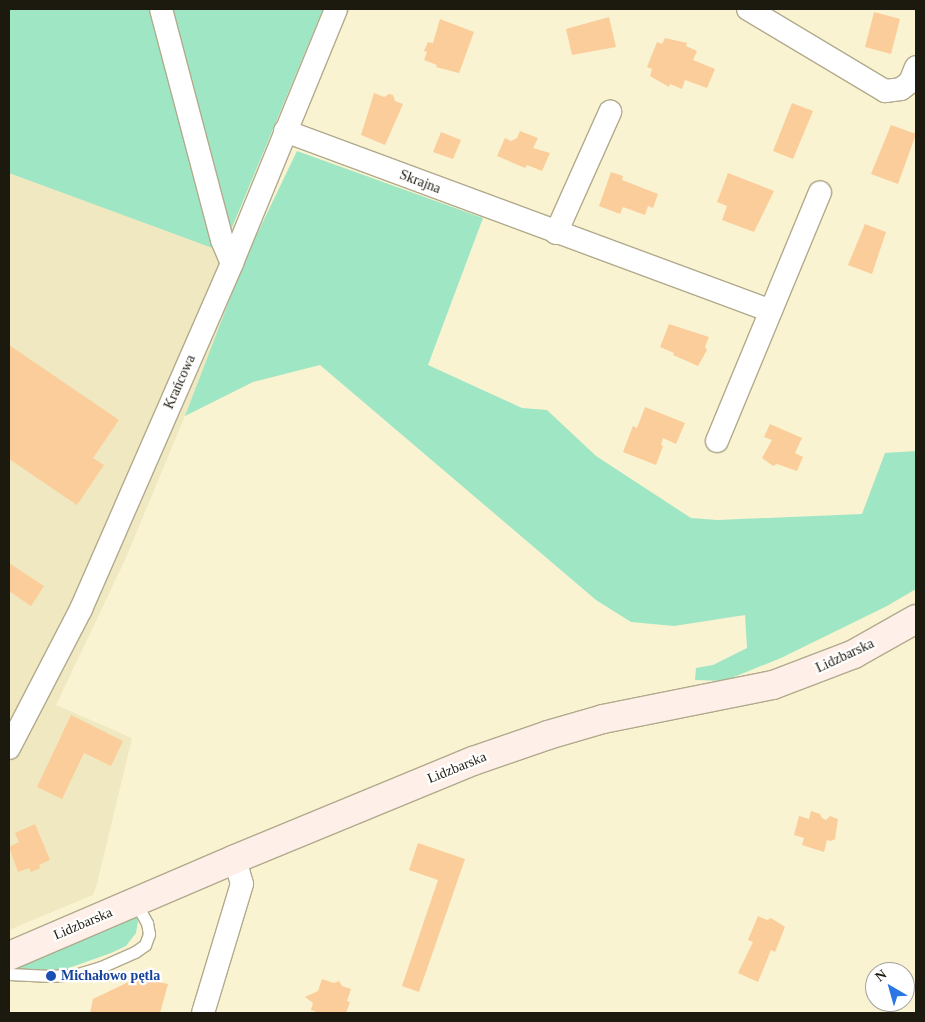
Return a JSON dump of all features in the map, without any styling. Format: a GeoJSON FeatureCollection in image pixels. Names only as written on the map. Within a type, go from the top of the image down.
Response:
{"type":"FeatureCollection","features":[{"type":"Feature","properties":{"kind":"main road","name":"Lidzbarska"},"geometry":{"type":"LineString","coordinates":[[9,956],[234,859],[474,761],[548,735],[603,719],[774,685],[854,654],[916,618]]}},
{"type":"Feature","properties":{"kind":"street"},"geometry":{"type":"LineString","coordinates":[[161,9],[222,240],[232,263]]}},
{"type":"Feature","properties":{"kind":"street","name":"Krańcowa"},"geometry":{"type":"LineString","coordinates":[[9,748],[81,609],[232,263],[336,9]]}},
{"type":"Feature","properties":{"kind":"street"},"geometry":{"type":"LineString","coordinates":[[748,9],[885,91],[900,89],[910,82],[916,67]]}},
{"type":"Feature","properties":{"kind":"street"},"geometry":{"type":"LineString","coordinates":[[556,233],[610,112]]}},
{"type":"Feature","properties":{"kind":"street","name":"Skrajna"},"geometry":{"type":"LineString","coordinates":[[285,131],[556,233],[771,311]]}},
{"type":"Feature","properties":{"kind":"street"},"geometry":{"type":"LineString","coordinates":[[717,442],[820,192]]}},
{"type":"Feature","properties":{"kind":"street"},"geometry":{"type":"LineString","coordinates":[[203,1013],[242,884],[234,859]]}},
{"type":"Feature","properties":{"kind":"lane"},"geometry":{"type":"LineString","coordinates":[[9,974],[52,976],[78,974],[101,967],[135,952],[145,945],[149,934],[147,923],[136,901]]}},
{"type":"Feature","properties":{"kind":"shaded area"},"geometry":{"type":"Polygon","coordinates":[[[9,173],[245,259],[185,416],[125,560],[56,705],[132,738],[97,884],[93,895],[9,930],[9,173]]]}},
{"type":"Feature","properties":{"kind":"green space"},"geometry":{"type":"Polygon","coordinates":[[[9,9],[151,9],[218,250],[9,173],[9,9]]]}},
{"type":"Feature","properties":{"kind":"green space"},"geometry":{"type":"Polygon","coordinates":[[[168,9],[323,9],[231,230],[168,9]]]}},
{"type":"Feature","properties":{"kind":"green space"},"geometry":{"type":"Polygon","coordinates":[[[297,151],[483,218],[428,365],[522,408],[547,410],[596,456],[691,518],[717,520],[862,514],[885,453],[916,451],[916,589],[887,606],[781,658],[724,681],[695,680],[696,668],[713,665],[747,648],[745,615],[674,626],[631,622],[596,600],[320,365],[253,382],[185,416],[245,259],[297,151]]]}},
{"type":"Feature","properties":{"kind":"green space"},"geometry":{"type":"Polygon","coordinates":[[[133,910],[138,921],[136,933],[126,946],[111,953],[66,969],[18,970],[12,965],[133,910]]]}},
{"type":"Feature","properties":{"kind":"building"},"geometry":{"type":"Polygon","coordinates":[[[874,12],[900,19],[891,54],[865,47],[874,12]]]}},
{"type":"Feature","properties":{"kind":"building"},"geometry":{"type":"Polygon","coordinates":[[[609,17],[616,47],[572,55],[566,29],[609,17]]]}},
{"type":"Feature","properties":{"kind":"building"},"geometry":{"type":"Polygon","coordinates":[[[440,19],[474,32],[459,73],[436,67],[437,65],[424,60],[427,52],[424,51],[428,42],[433,43],[440,19]]]}},
{"type":"Feature","properties":{"kind":"building"},"geometry":{"type":"Polygon","coordinates":[[[665,38],[687,43],[686,46],[697,51],[693,60],[715,69],[707,88],[685,80],[682,89],[670,84],[669,87],[650,76],[652,69],[647,67],[657,42],[662,44],[665,38]]]}},
{"type":"Feature","properties":{"kind":"building"},"geometry":{"type":"Polygon","coordinates":[[[374,93],[384,97],[389,94],[393,95],[395,101],[403,104],[385,145],[361,135],[374,93]]]}},
{"type":"Feature","properties":{"kind":"building"},"geometry":{"type":"Polygon","coordinates":[[[792,103],[813,111],[793,159],[773,151],[792,103]]]}},
{"type":"Feature","properties":{"kind":"building"},"geometry":{"type":"Polygon","coordinates":[[[891,125],[916,134],[898,184],[871,174],[891,125]]]}},
{"type":"Feature","properties":{"kind":"building"},"geometry":{"type":"Polygon","coordinates":[[[520,131],[538,138],[533,148],[550,153],[542,171],[527,165],[525,168],[497,156],[505,138],[511,141],[517,138],[520,131]]]}},
{"type":"Feature","properties":{"kind":"building"},"geometry":{"type":"Polygon","coordinates":[[[441,132],[461,140],[453,159],[433,152],[441,132]]]}},
{"type":"Feature","properties":{"kind":"building"},"geometry":{"type":"Polygon","coordinates":[[[611,172],[623,176],[622,180],[658,194],[653,208],[648,206],[645,215],[623,207],[620,214],[599,206],[611,172]]]}},
{"type":"Feature","properties":{"kind":"building"},"geometry":{"type":"Polygon","coordinates":[[[728,173],[774,191],[754,232],[722,220],[727,206],[717,202],[728,173]]]}},
{"type":"Feature","properties":{"kind":"building"},"geometry":{"type":"Polygon","coordinates":[[[865,224],[886,232],[872,274],[848,265],[865,224]]]}},
{"type":"Feature","properties":{"kind":"building"},"geometry":{"type":"Polygon","coordinates":[[[669,324],[709,337],[705,347],[707,350],[698,366],[660,347],[669,324]]]}},
{"type":"Feature","properties":{"kind":"building"},"geometry":{"type":"Polygon","coordinates":[[[9,345],[119,420],[93,458],[104,465],[77,505],[9,459],[9,345]]]}},
{"type":"Feature","properties":{"kind":"building"},"geometry":{"type":"Polygon","coordinates":[[[645,407],[685,423],[676,444],[663,438],[661,445],[663,446],[656,465],[623,452],[633,426],[637,428],[645,407]]]}},
{"type":"Feature","properties":{"kind":"building"},"geometry":{"type":"Polygon","coordinates":[[[770,424],[802,438],[795,453],[803,457],[797,471],[777,464],[773,466],[762,458],[772,440],[764,437],[770,424]]]}},
{"type":"Feature","properties":{"kind":"building"},"geometry":{"type":"Polygon","coordinates":[[[9,563],[44,586],[31,606],[9,591],[9,563]]]}},
{"type":"Feature","properties":{"kind":"building"},"geometry":{"type":"Polygon","coordinates":[[[71,715],[123,741],[111,766],[84,753],[62,799],[37,787],[71,715]]]}},
{"type":"Feature","properties":{"kind":"building"},"geometry":{"type":"Polygon","coordinates":[[[811,811],[820,814],[826,820],[830,816],[838,819],[835,839],[827,840],[824,852],[802,845],[804,838],[794,835],[799,816],[809,819],[811,811]]]}},
{"type":"Feature","properties":{"kind":"building"},"geometry":{"type":"Polygon","coordinates":[[[35,824],[50,860],[39,865],[40,868],[31,872],[29,868],[18,872],[9,847],[19,842],[15,833],[35,824]]]}},
{"type":"Feature","properties":{"kind":"building"},"geometry":{"type":"Polygon","coordinates":[[[418,843],[465,859],[419,992],[402,986],[438,880],[409,870],[418,843]]]}},
{"type":"Feature","properties":{"kind":"building"},"geometry":{"type":"Polygon","coordinates":[[[758,916],[767,920],[771,918],[785,927],[775,952],[771,950],[758,982],[738,973],[753,942],[748,940],[758,916]]]}},
{"type":"Feature","properties":{"kind":"building"},"geometry":{"type":"Polygon","coordinates":[[[139,977],[168,984],[160,1013],[90,1013],[93,999],[139,977]]]}},
{"type":"Feature","properties":{"kind":"building"},"geometry":{"type":"Polygon","coordinates":[[[322,979],[334,983],[339,981],[342,986],[351,989],[347,1001],[350,1002],[346,1013],[319,1013],[311,1010],[313,1003],[305,997],[318,991],[322,979]]]}},
{"type":"Feature","properties":{"kind":"place","name":"Michałowo pętla"},"geometry":{"type":"Point","coordinates":[51,976]}}]}
